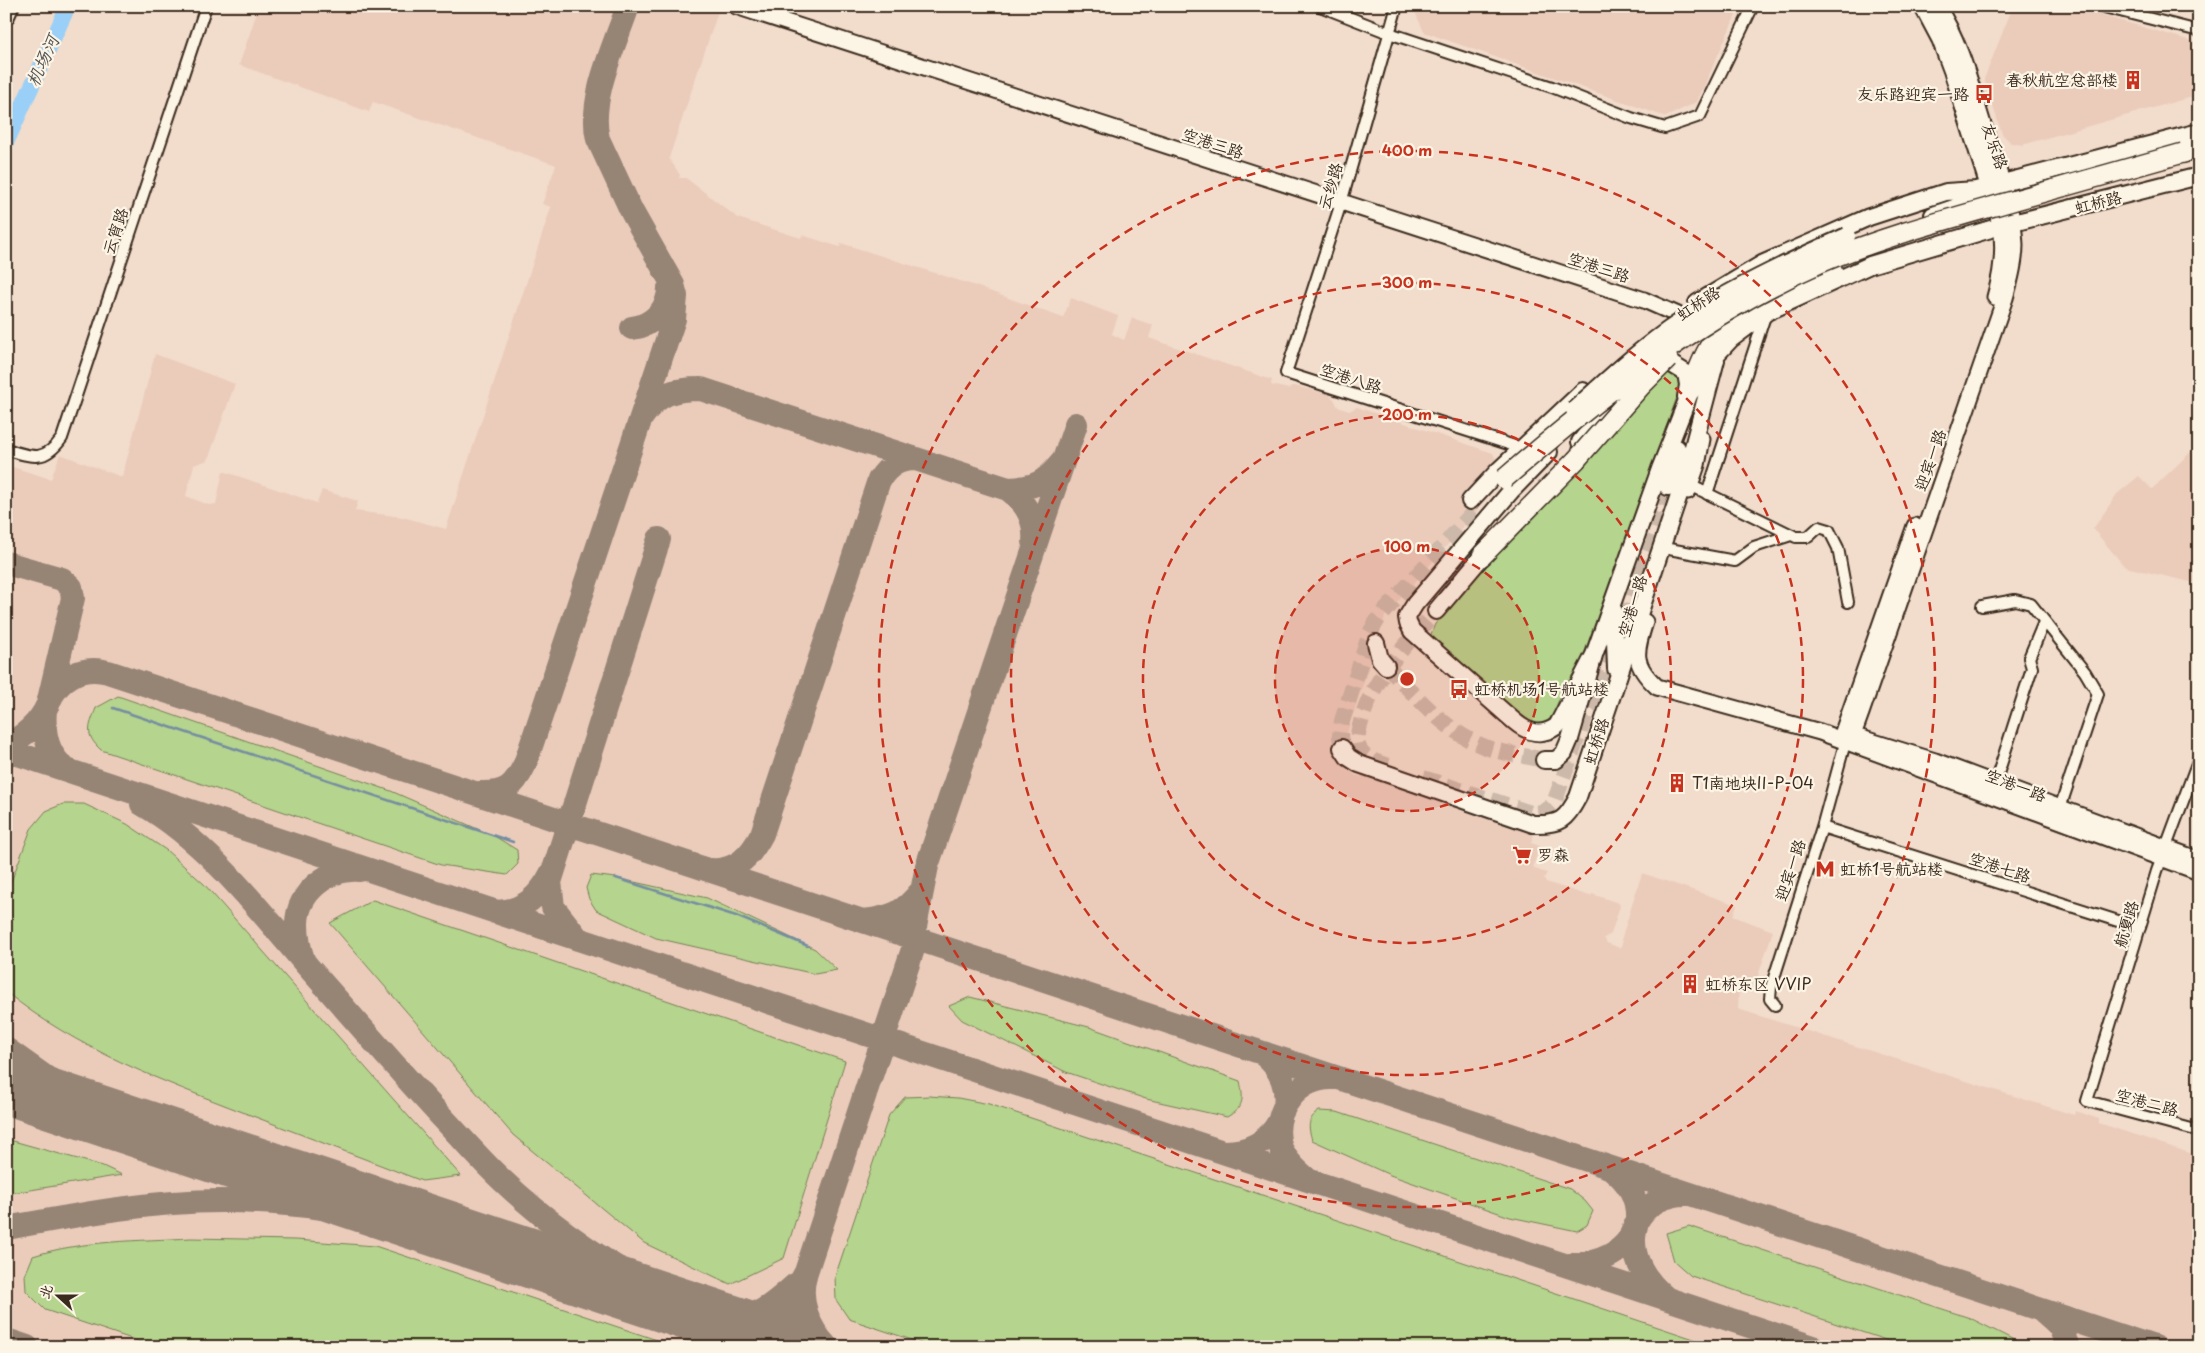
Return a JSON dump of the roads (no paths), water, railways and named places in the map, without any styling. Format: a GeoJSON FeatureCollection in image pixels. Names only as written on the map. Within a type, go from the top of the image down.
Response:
{"type":"FeatureCollection","features":[{"type":"Feature","properties":{"kind":"highway"},"geometry":{"type":"LineString","coordinates":[[1698,393],[1702,360],[1718,336],[1731,322],[1753,306],[1788,288],[1864,255],[1912,239],[2193,161]]}},
{"type":"Feature","properties":{"kind":"highway"},"geometry":{"type":"LineString","coordinates":[[1504,478],[1558,432],[1661,352],[1753,296],[1819,264],[1898,234],[2193,161]]}},
{"type":"Feature","properties":{"kind":"highway"},"geometry":{"type":"LineString","coordinates":[[1728,342],[1747,320],[1788,288]]}},
{"type":"Feature","properties":{"kind":"highway"},"geometry":{"type":"LineString","coordinates":[[1482,556],[1576,460],[1660,367],[1692,340],[1753,296]]}},
{"type":"Feature","properties":{"kind":"main road"},"geometry":{"type":"LineString","coordinates":[[6,17],[11,6]]}},
{"type":"Feature","properties":{"kind":"main road","name":"友乐路"},"geometry":{"type":"LineString","coordinates":[[1922,6],[1940,40],[1952,72],[1987,189]]}},
{"type":"Feature","properties":{"kind":"main road","name":"友乐路"},"geometry":{"type":"LineString","coordinates":[[1937,6],[1953,35],[1962,58],[1987,189]]}},
{"type":"Feature","properties":{"kind":"main road","name":"空港三路"},"geometry":{"type":"LineString","coordinates":[[736,7],[1644,300],[1678,315]]}},
{"type":"Feature","properties":{"kind":"main road","name":"虹桥路"},"geometry":{"type":"LineString","coordinates":[[1987,189],[1946,192],[1869,217],[1762,264],[1678,315],[1598,378],[1521,448],[1474,505],[1504,478],[1526,454],[1646,347],[1679,323],[1768,272],[1847,236],[1987,189],[2199,132]]}},
{"type":"Feature","properties":{"kind":"main road","name":"虹桥路"},"geometry":{"type":"LineString","coordinates":[[1342,748],[1348,757],[1359,764],[1533,824],[1555,823],[1564,818],[1578,797],[1686,477],[1703,369],[1728,342],[1767,312],[1870,265],[2007,225],[2193,161]]}},
{"type":"Feature","properties":{"kind":"main road"},"geometry":{"type":"LineString","coordinates":[[1594,655],[1557,726],[1538,734],[1518,724],[1412,631],[1407,617],[1476,533],[1538,462],[1683,332],[1804,263],[1987,189]]}},
{"type":"Feature","properties":{"kind":"main road","name":"迎宾一路"},"geometry":{"type":"LineString","coordinates":[[1847,737],[2005,298],[2012,271],[2014,254],[2007,225],[1987,189]]}},
{"type":"Feature","properties":{"kind":"main road"},"geometry":{"type":"LineString","coordinates":[[1436,611],[1641,370],[1658,361],[1668,362],[1686,373],[1688,385],[1682,411]]}},
{"type":"Feature","properties":{"kind":"main road"},"geometry":{"type":"LineString","coordinates":[[1668,487],[1698,393]]}},
{"type":"Feature","properties":{"kind":"main road","name":"虹桥路"},"geometry":{"type":"LineString","coordinates":[[1544,760],[1556,760],[1564,753],[1570,739],[1594,655],[1658,474],[1682,411],[1698,393]]}},
{"type":"Feature","properties":{"kind":"main road","name":"空港一路"},"geometry":{"type":"LineString","coordinates":[[1698,393],[1704,428],[1697,465],[1636,653],[1644,675],[1657,687],[1820,732],[1900,749],[2060,808],[2164,854],[2199,872]]}},
{"type":"Feature","properties":{"kind":"main road"},"geometry":{"type":"LineString","coordinates":[[1476,533],[1500,494],[1521,448]]}},
{"type":"Feature","properties":{"kind":"main road"},"geometry":{"type":"LineString","coordinates":[[1614,602],[1617,678]]}},
{"type":"Feature","properties":{"kind":"main road"},"geometry":{"type":"LineString","coordinates":[[1376,643],[1380,659],[1386,666]]}},
{"type":"Feature","properties":{"kind":"main road","name":"空港一路"},"geometry":{"type":"LineString","coordinates":[[1847,737],[1932,772],[2164,854],[2199,860]]}},
{"type":"Feature","properties":{"kind":"street","name":"云宵路"},"geometry":{"type":"LineString","coordinates":[[6,450],[26,456],[40,456],[53,450],[62,438],[206,6]]}},
{"type":"Feature","properties":{"kind":"street"},"geometry":{"type":"LineString","coordinates":[[1320,6],[1390,33],[1552,87],[1631,118],[1665,128],[1700,116],[1753,6]]}},
{"type":"Feature","properties":{"kind":"street","name":"云纱路"},"geometry":{"type":"LineString","coordinates":[[1286,373],[1342,203],[1397,6]]}},
{"type":"Feature","properties":{"kind":"street"},"geometry":{"type":"LineString","coordinates":[[2100,6],[2199,31]]}},
{"type":"Feature","properties":{"kind":"street"},"geometry":{"type":"LineString","coordinates":[[1707,494],[1761,323],[1767,312]]}},
{"type":"Feature","properties":{"kind":"street","name":"空港八路"},"geometry":{"type":"LineString","coordinates":[[1286,373],[1521,448]]}},
{"type":"Feature","properties":{"kind":"street"},"geometry":{"type":"LineString","coordinates":[[1690,485],[1790,535],[1801,538],[1808,537],[1819,527],[1829,530],[1838,548],[1848,602]]}},
{"type":"Feature","properties":{"kind":"street"},"geometry":{"type":"LineString","coordinates":[[1669,549],[1735,561],[1754,547],[1790,535]]}},
{"type":"Feature","properties":{"kind":"street"},"geometry":{"type":"LineString","coordinates":[[1982,606],[2015,600],[2031,604],[2085,672],[2098,694],[2060,808]]}},
{"type":"Feature","properties":{"kind":"street"},"geometry":{"type":"LineString","coordinates":[[1995,783],[2032,668],[2029,658],[2044,622]]}},
{"type":"Feature","properties":{"kind":"street","name":"迎宾一路"},"geometry":{"type":"LineString","coordinates":[[1775,1005],[1770,999],[1771,987],[1822,827],[1847,737]]}},
{"type":"Feature","properties":{"kind":"street","name":"航夏路"},"geometry":{"type":"LineString","coordinates":[[2087,1101],[2164,854],[2199,758]]}},
{"type":"Feature","properties":{"kind":"street","name":"空港七路"},"geometry":{"type":"LineString","coordinates":[[1822,827],[2140,928]]}},
{"type":"Feature","properties":{"kind":"street","name":"空港二路"},"geometry":{"type":"LineString","coordinates":[[2087,1101],[2199,1132]]}},
{"type":"Feature","properties":{"kind":"waterway","name":"机场河"},"geometry":{"type":"LineString","coordinates":[[6,143],[68,6]]}},
{"type":"Feature","properties":{"kind":"waterway"},"geometry":{"type":"LineString","coordinates":[[113,708],[513,842]]}},
{"type":"Feature","properties":{"kind":"waterway"},"geometry":{"type":"LineString","coordinates":[[616,878],[736,916],[808,946]]}},
{"type":"Feature","properties":{"kind":"tunnel"},"geometry":{"type":"LineString","coordinates":[[1423,778],[1531,813],[1544,811],[1554,803],[1668,487]]}},
{"type":"Feature","properties":{"kind":"tunnel"},"geometry":{"type":"LineString","coordinates":[[1342,748],[1340,736],[1342,721],[1370,633],[1378,619],[1477,508]]}},
{"type":"Feature","properties":{"kind":"tunnel"},"geometry":{"type":"LineString","coordinates":[[1388,766],[1370,759],[1359,749],[1358,734],[1361,722],[1366,706],[1382,676],[1402,649],[1436,611]]}},
{"type":"Feature","properties":{"kind":"tunnel"},"geometry":{"type":"LineString","coordinates":[[1386,666],[1428,708],[1463,736],[1492,749],[1544,760]]}},
{"type":"Feature","properties":{"kind":"place","name":"春秋航空总部楼"},"geometry":{"type":"Point","coordinates":[2133,80]}},
{"type":"Feature","properties":{"kind":"place","name":"友乐路迎宾一路"},"geometry":{"type":"Point","coordinates":[1984,94]}},
{"type":"Feature","properties":{"kind":"place","name":"虹桥机场1号航站楼"},"geometry":{"type":"Point","coordinates":[1459,689]}},
{"type":"Feature","properties":{"kind":"place","name":"T1南地块II-P-04"},"geometry":{"type":"Point","coordinates":[1677,783]}},
{"type":"Feature","properties":{"kind":"place","name":"罗森"},"geometry":{"type":"Point","coordinates":[1522,855]}},
{"type":"Feature","properties":{"kind":"place","name":"虹桥1号航站楼"},"geometry":{"type":"Point","coordinates":[1825,869]}},
{"type":"Feature","properties":{"kind":"place","name":"虹桥东区 VVIP"},"geometry":{"type":"Point","coordinates":[1690,984]}}]}
